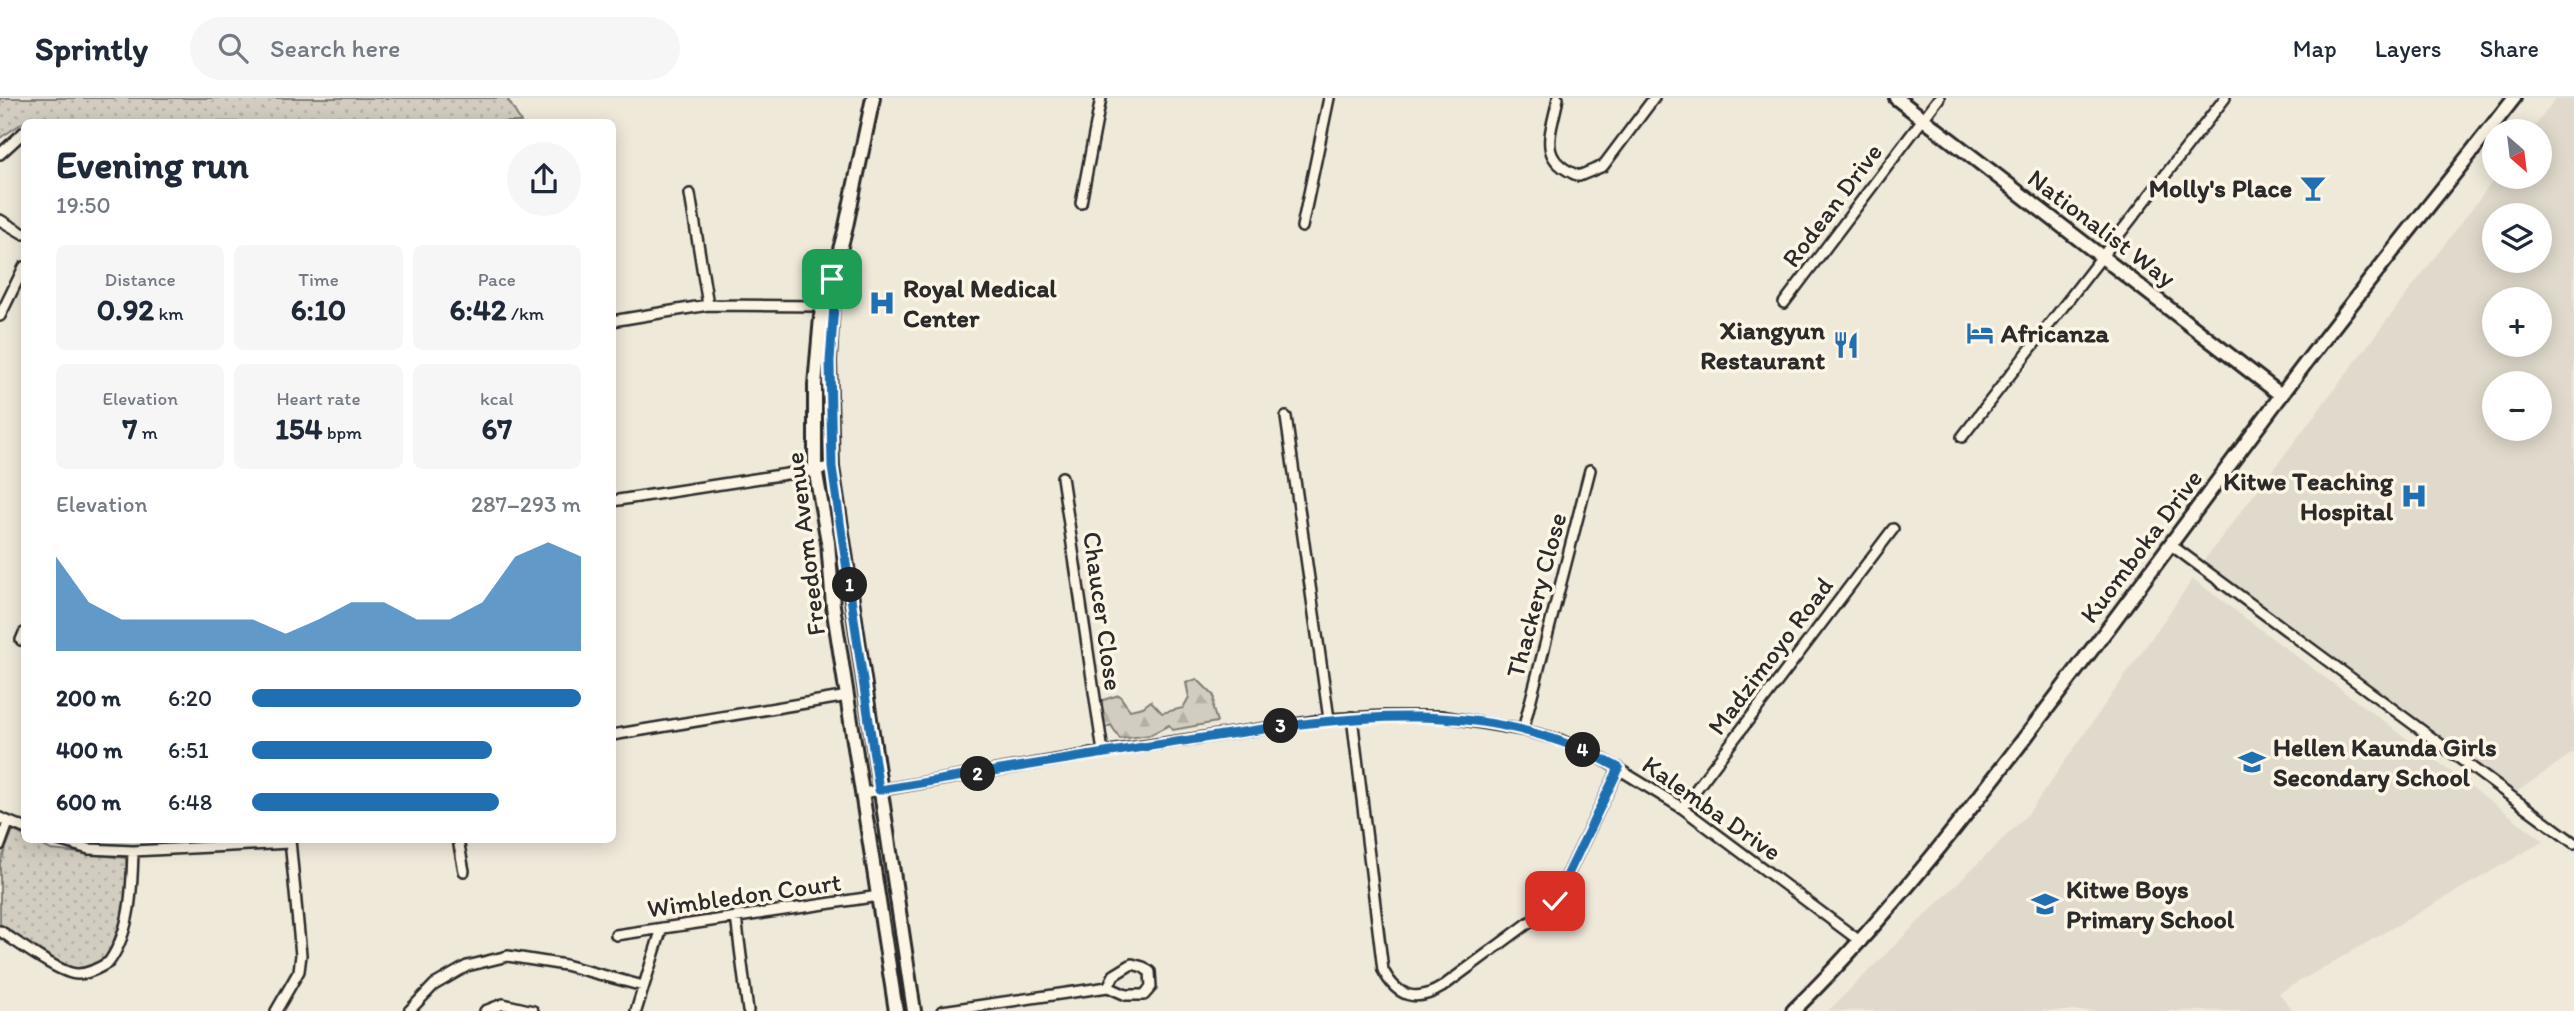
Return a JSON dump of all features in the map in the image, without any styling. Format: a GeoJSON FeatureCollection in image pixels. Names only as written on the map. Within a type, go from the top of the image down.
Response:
{"type":"FeatureCollection","features":[{"type":"Feature","properties":{"kind":"main road","name":"Freedom Avenue"},"geometry":{"type":"LineString","coordinates":[[873,98],[832,279],[815,385],[815,468],[828,542],[833,607],[896,1011]]}},
{"type":"Feature","properties":{"kind":"main road","name":"Nationalist Way"},"geometry":{"type":"LineString","coordinates":[[1896,98],[2013,190],[2103,255],[2281,395]]}},
{"type":"Feature","properties":{"kind":"main road","name":"Kuomboka Drive"},"geometry":{"type":"LineString","coordinates":[[1793,1011],[1861,942],[1986,789],[2281,395],[2514,98]]}},
{"type":"Feature","properties":{"kind":"main road","name":"Freedom Avenue"},"geometry":{"type":"LineString","coordinates":[[828,306],[832,467],[914,1011]]}},
{"type":"Feature","properties":{"kind":"street"},"geometry":{"type":"LineString","coordinates":[[1081,203],[1101,98]]}},
{"type":"Feature","properties":{"kind":"street"},"geometry":{"type":"LineString","coordinates":[[1302,227],[1329,98]]}},
{"type":"Feature","properties":{"kind":"street"},"geometry":{"type":"LineString","coordinates":[[1558,98],[1548,147],[1551,157],[1563,169],[1579,176],[1592,173],[1602,166],[1654,98]]}},
{"type":"Feature","properties":{"kind":"street","name":"Rodean Drive"},"geometry":{"type":"LineString","coordinates":[[1784,303],[1939,98]]}},
{"type":"Feature","properties":{"kind":"street"},"geometry":{"type":"LineString","coordinates":[[1962,437],[2225,98]]}},
{"type":"Feature","properties":{"kind":"street"},"geometry":{"type":"LineString","coordinates":[[0,154],[21,135]]}},
{"type":"Feature","properties":{"kind":"street"},"geometry":{"type":"LineString","coordinates":[[690,194],[708,305]]}},
{"type":"Feature","properties":{"kind":"street"},"geometry":{"type":"LineString","coordinates":[[0,220],[21,232]]}},
{"type":"Feature","properties":{"kind":"street"},"geometry":{"type":"LineString","coordinates":[[0,316],[21,273]]}},
{"type":"Feature","properties":{"kind":"street"},"geometry":{"type":"LineString","coordinates":[[616,320],[708,305],[828,306]]}},
{"type":"Feature","properties":{"kind":"street"},"geometry":{"type":"LineString","coordinates":[[1286,416],[1329,719]]}},
{"type":"Feature","properties":{"kind":"street"},"geometry":{"type":"LineString","coordinates":[[616,500],[832,467]]}},
{"type":"Feature","properties":{"kind":"street","name":"Thackery Close"},"geometry":{"type":"LineString","coordinates":[[1523,730],[1590,470]]}},
{"type":"Feature","properties":{"kind":"street","name":"Chaucer Close"},"geometry":{"type":"LineString","coordinates":[[1062,477],[1103,752]]}},
{"type":"Feature","properties":{"kind":"street","name":"Madzimoyo Road"},"geometry":{"type":"LineString","coordinates":[[1682,808],[1893,529]]}},
{"type":"Feature","properties":{"kind":"street"},"geometry":{"type":"LineString","coordinates":[[2171,545],[2574,843]]}},
{"type":"Feature","properties":{"kind":"street"},"geometry":{"type":"LineString","coordinates":[[616,734],[848,696]]}},
{"type":"Feature","properties":{"kind":"street","name":"Kalemba Drive"},"geometry":{"type":"LineString","coordinates":[[863,793],[1103,752],[1329,719],[1441,716],[1523,730],[1560,740],[1619,768],[1682,808],[1861,942]]}},
{"type":"Feature","properties":{"kind":"street"},"geometry":{"type":"LineString","coordinates":[[1352,717],[1383,970],[1389,982],[1404,994],[1416,997],[1428,995],[1442,987],[1555,901],[1619,768]]}},
{"type":"Feature","properties":{"kind":"street"},"geometry":{"type":"LineString","coordinates":[[0,845],[4,821],[21,827]]}},
{"type":"Feature","properties":{"kind":"street"},"geometry":{"type":"LineString","coordinates":[[68,843],[89,849],[133,851],[259,843]]}},
{"type":"Feature","properties":{"kind":"street"},"geometry":{"type":"LineString","coordinates":[[276,1011],[299,971],[301,955],[290,843]]}},
{"type":"Feature","properties":{"kind":"street"},"geometry":{"type":"LineString","coordinates":[[459,843],[464,871]]}},
{"type":"Feature","properties":{"kind":"street"},"geometry":{"type":"LineString","coordinates":[[0,931],[41,958],[75,974],[82,974],[109,962],[123,932],[129,908],[133,851]]}},
{"type":"Feature","properties":{"kind":"street","name":"Wimbledon Court"},"geometry":{"type":"LineString","coordinates":[[616,935],[879,896]]}},
{"type":"Feature","properties":{"kind":"street"},"geometry":{"type":"LineString","coordinates":[[736,917],[748,1011]]}},
{"type":"Feature","properties":{"kind":"street"},"geometry":{"type":"LineString","coordinates":[[636,1011],[662,928]]}},
{"type":"Feature","properties":{"kind":"street"},"geometry":{"type":"LineString","coordinates":[[409,1011],[434,985],[467,966],[508,956],[565,965],[643,986]]}},
{"type":"Feature","properties":{"kind":"street"},"geometry":{"type":"LineString","coordinates":[[942,1011],[1108,987],[1126,995],[1144,995],[1151,987],[1150,972],[1132,964],[1114,975],[1108,987]]}},
{"type":"Feature","properties":{"kind":"street"},"geometry":{"type":"LineString","coordinates":[[485,1011],[503,1004],[533,1011]]}},
{"type":"Feature","properties":{"kind":"shaded area","name":"Kitwe Teaching Hospital"},"geometry":{"type":"Polygon","coordinates":[[[2556,98],[2574,98],[2574,752],[2515,793],[2202,563],[2487,189],[2552,189],[2552,119],[2540,119],[2556,98]]]}},
{"type":"Feature","properties":{"kind":"shaded area","name":"Hellen Kaunda Girls Secondary School"},"geometry":{"type":"Polygon","coordinates":[[[2193,579],[2544,841],[2279,993],[2294,1011],[1828,1011],[2028,814],[2193,579]]]}},
{"type":"Feature","properties":{"kind":"green space"},"geometry":{"type":"Polygon","coordinates":[[[0,98],[507,98],[519,119],[21,119],[21,124],[0,138],[0,98]]]}},
{"type":"Feature","properties":{"kind":"green space"},"geometry":{"type":"Polygon","coordinates":[[[1197,679],[1214,696],[1213,709],[1217,722],[1173,730],[1169,725],[1150,735],[1120,739],[1111,725],[1103,729],[1100,701],[1119,695],[1130,710],[1143,707],[1151,701],[1162,713],[1183,708],[1189,697],[1186,683],[1197,679]]]}},
{"type":"Feature","properties":{"kind":"green space"},"geometry":{"type":"Polygon","coordinates":[[[13,830],[21,834],[21,843],[38,843],[51,850],[126,858],[128,900],[107,960],[74,972],[43,956],[0,925],[0,863],[13,830]]]}},
{"type":"Feature","properties":{"kind":"place","name":"Molly's Place"},"geometry":{"type":"Point","coordinates":[2313,188]}},
{"type":"Feature","properties":{"kind":"place","name":"Royal Medical Center"},"geometry":{"type":"Point","coordinates":[882,303]}},
{"type":"Feature","properties":{"kind":"place","name":"Africanza"},"geometry":{"type":"Point","coordinates":[1980,333]}},
{"type":"Feature","properties":{"kind":"place","name":"Xiangyun Restaurant"},"geometry":{"type":"Point","coordinates":[1846,345]}},
{"type":"Feature","properties":{"kind":"place","name":"Kitwe Teaching Hospital"},"geometry":{"type":"Point","coordinates":[2414,496]}},
{"type":"Feature","properties":{"kind":"place","name":"Hellen Kaunda Girls Secondary School"},"geometry":{"type":"Point","coordinates":[2252,762]}},
{"type":"Feature","properties":{"kind":"place","name":"Kitwe Boys Primary School"},"geometry":{"type":"Point","coordinates":[2045,904]}},
{"type":"Feature","properties":{"kind":"route"},"geometry":{"type":"LineString","coordinates":[[832,279],[832,467],[879,790],[1103,752],[1329,719],[1441,716],[1523,730],[1560,740],[1619,768],[1555,901]]}}]}
